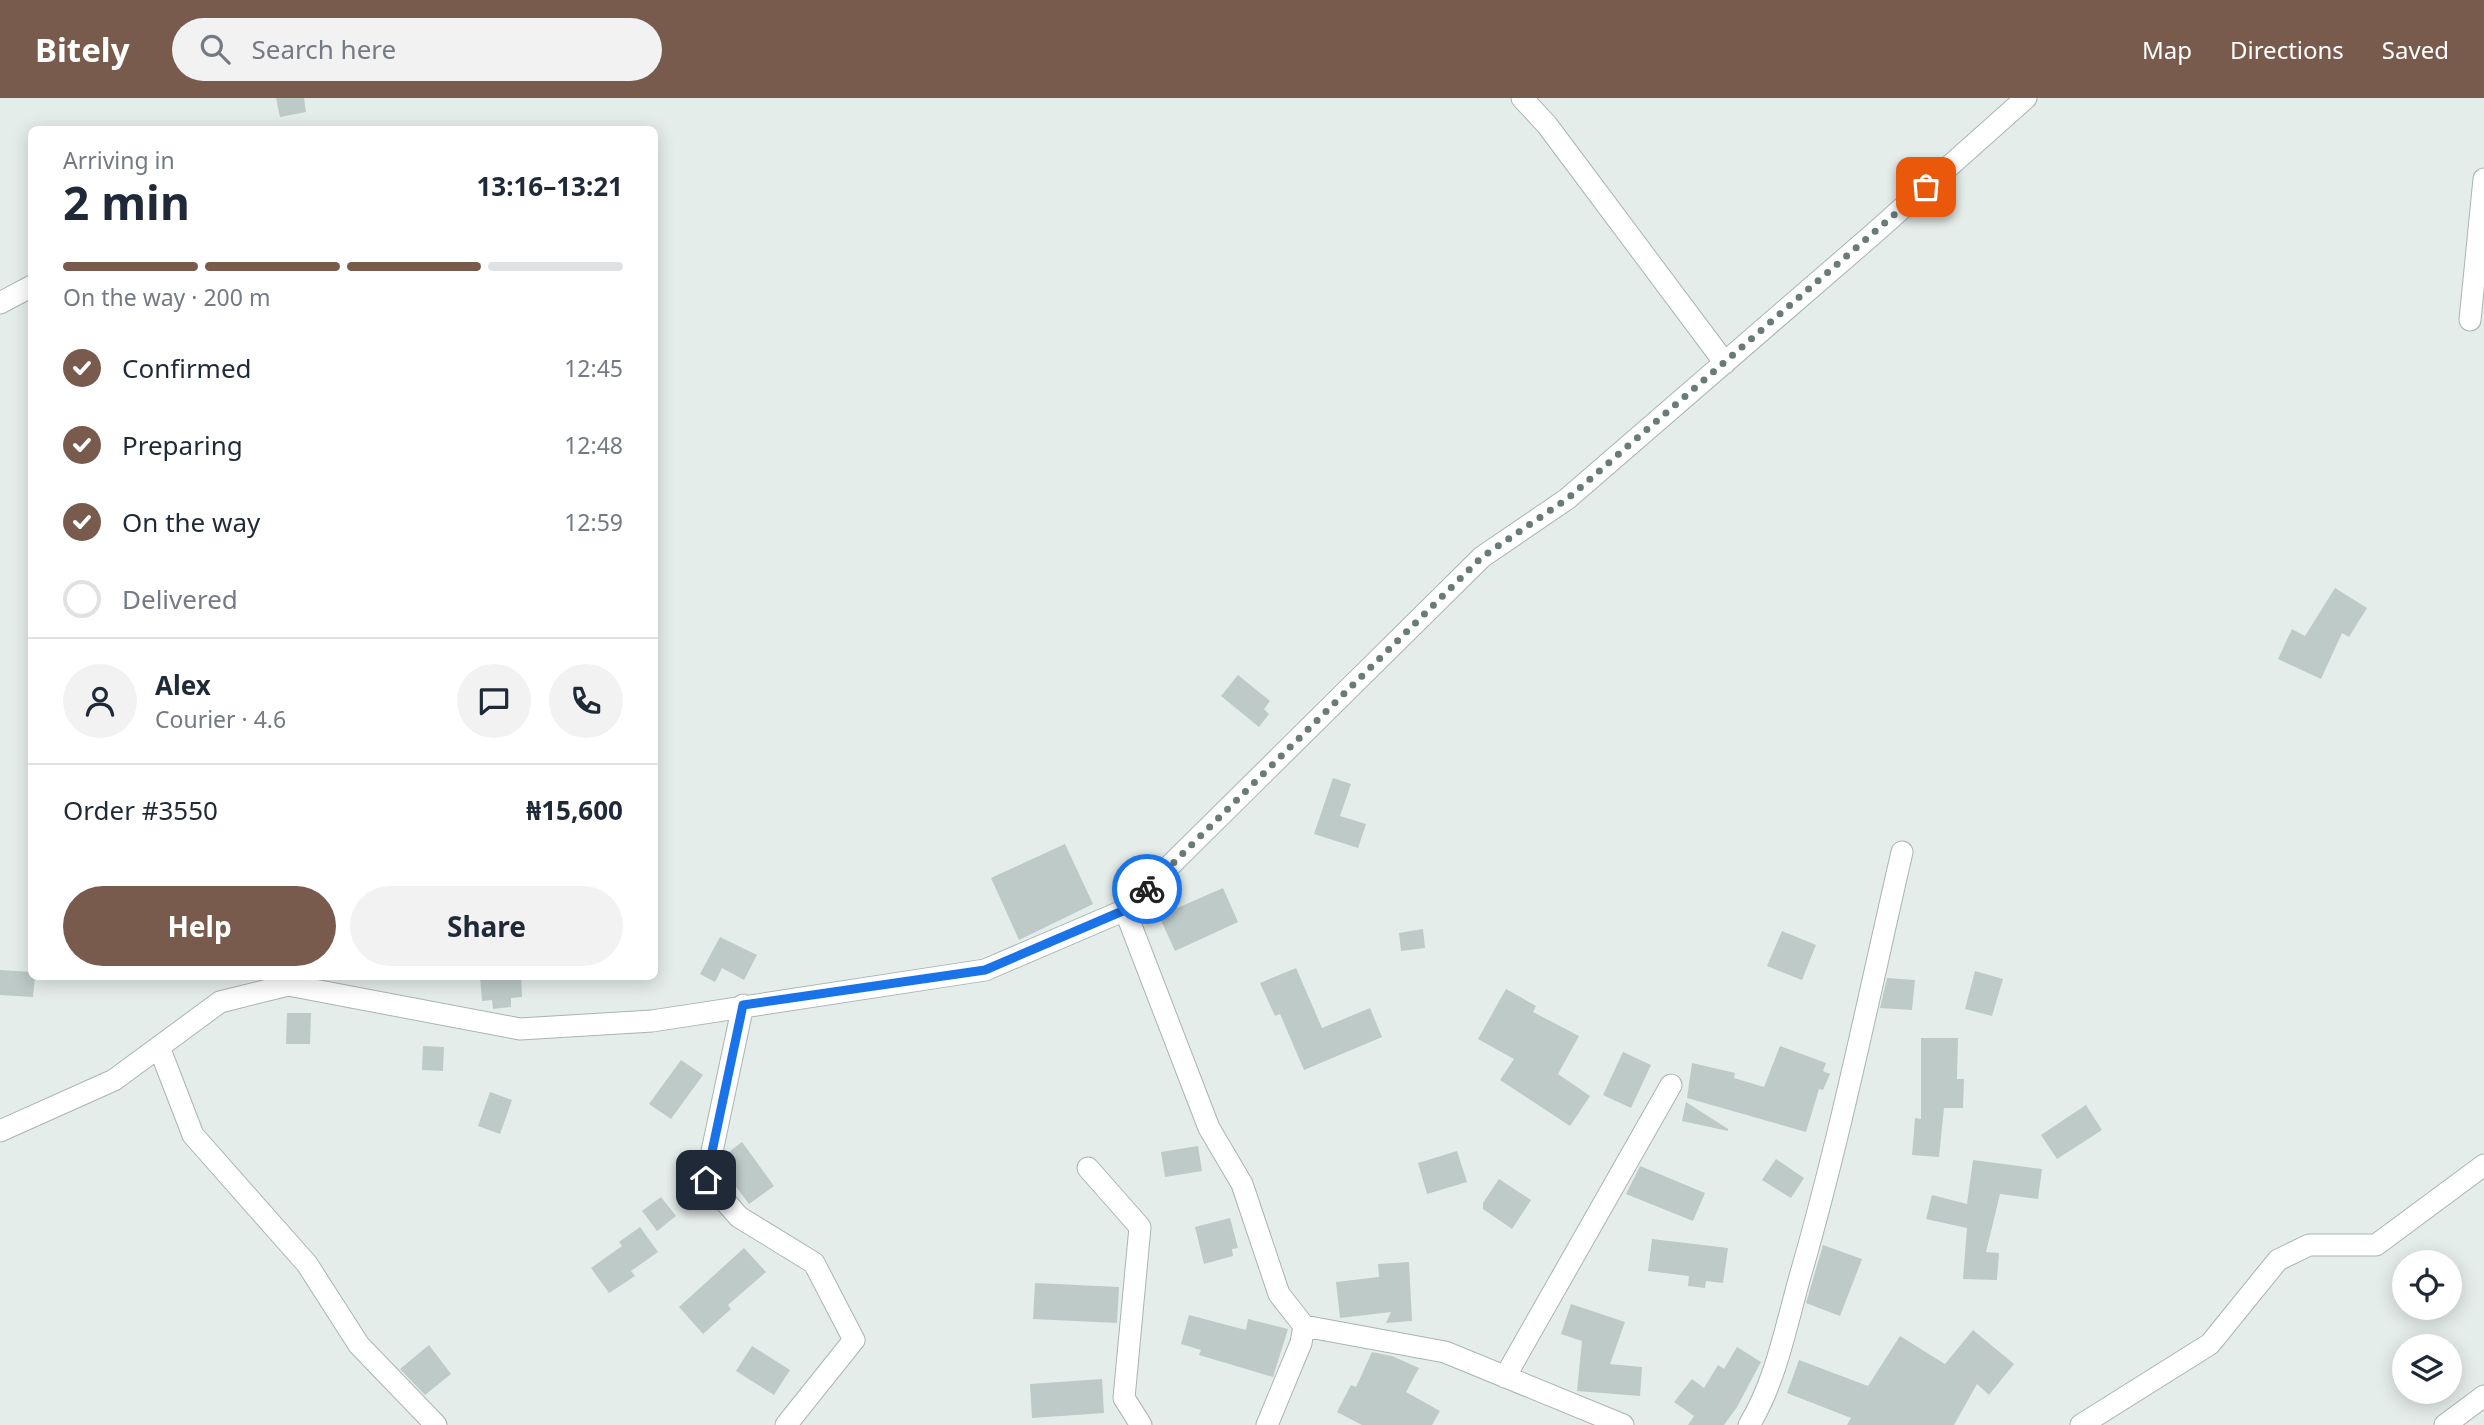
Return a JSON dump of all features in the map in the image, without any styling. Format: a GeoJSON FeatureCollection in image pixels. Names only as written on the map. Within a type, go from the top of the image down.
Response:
{"type":"FeatureCollection","features":[{"type":"Feature","properties":{"kind":"street"},"geometry":{"type":"LineString","coordinates":[[1522,98],[1555,135],[1724,363]]}},
{"type":"Feature","properties":{"kind":"street"},"geometry":{"type":"LineString","coordinates":[[0,1131],[114,1080],[220,1002],[288,985],[520,1029],[652,1021],[985,970],[1125,910],[1482,557],[1567,499],[2026,98]]}},
{"type":"Feature","properties":{"kind":"street"},"geometry":{"type":"LineString","coordinates":[[2470,320],[2484,179]]}},
{"type":"Feature","properties":{"kind":"street"},"geometry":{"type":"LineString","coordinates":[[0,303],[28,288]]}},
{"type":"Feature","properties":{"kind":"street"},"geometry":{"type":"LineString","coordinates":[[1749,1425],[1759,1410],[1824,1196],[1902,852]]}},
{"type":"Feature","properties":{"kind":"street"},"geometry":{"type":"LineString","coordinates":[[1125,910],[1209,1128],[1242,1184],[1279,1294],[1304,1326],[1445,1352],[1623,1425]]}},
{"type":"Feature","properties":{"kind":"street"},"geometry":{"type":"LineString","coordinates":[[743,1005],[706,1180],[740,1217],[814,1264],[854,1340],[786,1425]]}},
{"type":"Feature","properties":{"kind":"street"},"geometry":{"type":"LineString","coordinates":[[159,1047],[192,1135],[307,1264],[359,1345],[436,1425]]}},
{"type":"Feature","properties":{"kind":"street"},"geometry":{"type":"LineString","coordinates":[[1505,1377],[1671,1085]]}},
{"type":"Feature","properties":{"kind":"street"},"geometry":{"type":"LineString","coordinates":[[2081,1425],[2210,1344],[2278,1260],[2309,1245],[2376,1245],[2484,1165]]}},
{"type":"Feature","properties":{"kind":"street"},"geometry":{"type":"LineString","coordinates":[[1088,1168],[1140,1227],[1124,1398],[1141,1425]]}},
{"type":"Feature","properties":{"kind":"street"},"geometry":{"type":"LineString","coordinates":[[1267,1425],[1301,1343],[1304,1326]]}},
{"type":"Feature","properties":{"kind":"street"},"geometry":{"type":"LineString","coordinates":[[2445,1425],[2484,1396]]}},
{"type":"Feature","properties":{"kind":"building"},"geometry":{"type":"Polygon","coordinates":[[[276,98],[304,98],[306,112],[280,117],[276,98]]]}},
{"type":"Feature","properties":{"kind":"building"},"geometry":{"type":"Polygon","coordinates":[[[2335,588],[2367,608],[2349,637],[2342,633],[2321,679],[2278,659],[2292,629],[2305,636],[2335,588]]]}},
{"type":"Feature","properties":{"kind":"building"},"geometry":{"type":"Polygon","coordinates":[[[1238,675],[1270,701],[1264,709],[1269,714],[1259,727],[1221,696],[1238,675]]]}},
{"type":"Feature","properties":{"kind":"building"},"geometry":{"type":"Polygon","coordinates":[[[1333,778],[1351,784],[1340,816],[1366,824],[1358,848],[1314,834],[1333,778]]]}},
{"type":"Feature","properties":{"kind":"building"},"geometry":{"type":"Polygon","coordinates":[[[1065,844],[1093,904],[1019,940],[991,878],[1065,844]]]}},
{"type":"Feature","properties":{"kind":"building"},"geometry":{"type":"Polygon","coordinates":[[[1223,888],[1238,922],[1175,951],[1159,916],[1223,888]]]}},
{"type":"Feature","properties":{"kind":"building"},"geometry":{"type":"Polygon","coordinates":[[[1423,929],[1425,948],[1401,951],[1399,933],[1423,929]]]}},
{"type":"Feature","properties":{"kind":"building"},"geometry":{"type":"Polygon","coordinates":[[[1782,931],[1816,945],[1802,980],[1767,966],[1782,931]]]}},
{"type":"Feature","properties":{"kind":"building"},"geometry":{"type":"Polygon","coordinates":[[[720,937],[757,955],[744,980],[722,968],[715,982],[700,974],[720,937]]]}},
{"type":"Feature","properties":{"kind":"building"},"geometry":{"type":"Polygon","coordinates":[[[1296,968],[1322,1028],[1370,1008],[1382,1037],[1304,1070],[1280,1014],[1275,1016],[1260,983],[1296,968]]]}},
{"type":"Feature","properties":{"kind":"building"},"geometry":{"type":"Polygon","coordinates":[[[0,970],[28,972],[28,980],[35,980],[33,997],[0,995],[0,970]]]}},
{"type":"Feature","properties":{"kind":"building"},"geometry":{"type":"Polygon","coordinates":[[[1975,971],[2003,979],[1992,1016],[1965,1009],[1975,971]]]}},
{"type":"Feature","properties":{"kind":"building"},"geometry":{"type":"Polygon","coordinates":[[[1887,978],[1915,980],[1912,1010],[1880,1008],[1887,978]]]}},
{"type":"Feature","properties":{"kind":"building"},"geometry":{"type":"Polygon","coordinates":[[[480,980],[521,980],[522,997],[511,998],[511,1007],[493,1009],[492,1000],[482,1001],[480,980]]]}},
{"type":"Feature","properties":{"kind":"building"},"geometry":{"type":"Polygon","coordinates":[[[1506,989],[1536,1006],[1533,1012],[1579,1036],[1558,1074],[1590,1096],[1570,1126],[1500,1080],[1514,1059],[1478,1039],[1506,989]]]}},
{"type":"Feature","properties":{"kind":"building"},"geometry":{"type":"Polygon","coordinates":[[[287,1013],[311,1013],[310,1044],[286,1044],[287,1013]]]}},
{"type":"Feature","properties":{"kind":"building"},"geometry":{"type":"Polygon","coordinates":[[[1921,1038],[1958,1038],[1957,1079],[1964,1079],[1963,1108],[1944,1108],[1939,1157],[1912,1155],[1915,1118],[1921,1119],[1921,1038]]]}},
{"type":"Feature","properties":{"kind":"building"},"geometry":{"type":"Polygon","coordinates":[[[423,1046],[444,1047],[443,1071],[422,1070],[423,1046]]]}},
{"type":"Feature","properties":{"kind":"building"},"geometry":{"type":"Polygon","coordinates":[[[1780,1046],[1826,1063],[1823,1071],[1830,1074],[1823,1090],[1819,1089],[1806,1132],[1687,1098],[1692,1063],[1735,1073],[1734,1078],[1764,1087],[1780,1046]]]}},
{"type":"Feature","properties":{"kind":"building"},"geometry":{"type":"Polygon","coordinates":[[[1623,1052],[1651,1065],[1631,1108],[1603,1095],[1623,1052]]]}},
{"type":"Feature","properties":{"kind":"building"},"geometry":{"type":"Polygon","coordinates":[[[681,1060],[703,1075],[671,1119],[649,1104],[681,1060]]]}},
{"type":"Feature","properties":{"kind":"building"},"geometry":{"type":"Polygon","coordinates":[[[490,1092],[512,1100],[500,1134],[478,1126],[490,1092]]]}},
{"type":"Feature","properties":{"kind":"building"},"geometry":{"type":"Polygon","coordinates":[[[1686,1102],[1728,1129],[1728,1131],[1682,1121],[1686,1102]]]}},
{"type":"Feature","properties":{"kind":"building"},"geometry":{"type":"Polygon","coordinates":[[[2086,1105],[2102,1130],[2057,1159],[2041,1135],[2086,1105]]]}},
{"type":"Feature","properties":{"kind":"building"},"geometry":{"type":"Polygon","coordinates":[[[742,1142],[774,1186],[749,1204],[722,1168],[725,1155],[742,1142]]]}},
{"type":"Feature","properties":{"kind":"building"},"geometry":{"type":"Polygon","coordinates":[[[1198,1146],[1202,1171],[1165,1177],[1161,1152],[1198,1146]]]}},
{"type":"Feature","properties":{"kind":"building"},"geometry":{"type":"Polygon","coordinates":[[[1457,1151],[1467,1182],[1427,1194],[1418,1163],[1457,1151]]]}},
{"type":"Feature","properties":{"kind":"building"},"geometry":{"type":"Polygon","coordinates":[[[1776,1159],[1804,1178],[1791,1198],[1762,1180],[1776,1159]]]}},
{"type":"Feature","properties":{"kind":"building"},"geometry":{"type":"Polygon","coordinates":[[[1973,1160],[2042,1169],[2038,1199],[2000,1194],[1986,1252],[1999,1253],[1997,1280],[1963,1279],[1967,1228],[1926,1219],[1932,1195],[1967,1204],[1973,1160]]]}},
{"type":"Feature","properties":{"kind":"building"},"geometry":{"type":"Polygon","coordinates":[[[1640,1166],[1705,1193],[1693,1221],[1626,1194],[1640,1166]]]}},
{"type":"Feature","properties":{"kind":"building"},"geometry":{"type":"Polygon","coordinates":[[[1499,1179],[1531,1200],[1512,1229],[1483,1209],[1483,1203],[1499,1179]]]}},
{"type":"Feature","properties":{"kind":"building"},"geometry":{"type":"Polygon","coordinates":[[[661,1197],[676,1216],[657,1231],[642,1211],[661,1197]]]}},
{"type":"Feature","properties":{"kind":"building"},"geometry":{"type":"Polygon","coordinates":[[[1230,1218],[1238,1248],[1232,1249],[1233,1256],[1204,1264],[1195,1227],[1230,1218]]]}},
{"type":"Feature","properties":{"kind":"building"},"geometry":{"type":"Polygon","coordinates":[[[640,1227],[658,1252],[631,1271],[635,1276],[609,1293],[591,1268],[622,1246],[619,1242],[640,1227]]]}},
{"type":"Feature","properties":{"kind":"building"},"geometry":{"type":"Polygon","coordinates":[[[1652,1239],[1728,1248],[1723,1283],[1706,1281],[1705,1288],[1688,1286],[1689,1276],[1648,1271],[1652,1239]]]}},
{"type":"Feature","properties":{"kind":"building"},"geometry":{"type":"Polygon","coordinates":[[[1823,1245],[1862,1259],[1840,1316],[1806,1303],[1823,1245]]]}},
{"type":"Feature","properties":{"kind":"building"},"geometry":{"type":"Polygon","coordinates":[[[744,1248],[766,1272],[728,1305],[731,1309],[703,1334],[679,1307],[744,1248]]]}},
{"type":"Feature","properties":{"kind":"building"},"geometry":{"type":"Polygon","coordinates":[[[1409,1262],[1412,1321],[1386,1323],[1391,1312],[1340,1318],[1336,1282],[1379,1277],[1378,1264],[1409,1262]]]}},
{"type":"Feature","properties":{"kind":"building"},"geometry":{"type":"Polygon","coordinates":[[[1035,1283],[1119,1287],[1117,1323],[1033,1319],[1035,1283]]]}},
{"type":"Feature","properties":{"kind":"building"},"geometry":{"type":"Polygon","coordinates":[[[1571,1304],[1625,1322],[1610,1364],[1642,1367],[1640,1396],[1577,1391],[1582,1341],[1561,1334],[1571,1304]]]}},
{"type":"Feature","properties":{"kind":"building"},"geometry":{"type":"Polygon","coordinates":[[[1189,1315],[1246,1330],[1248,1319],[1288,1329],[1273,1377],[1199,1355],[1201,1350],[1181,1344],[1189,1315]]]}},
{"type":"Feature","properties":{"kind":"building"},"geometry":{"type":"Polygon","coordinates":[[[1973,1330],[2014,1364],[1989,1395],[1977,1384],[1954,1425],[1847,1425],[1851,1418],[1787,1393],[1799,1360],[1868,1386],[1900,1336],[1945,1364],[1973,1330]]]}},
{"type":"Feature","properties":{"kind":"building"},"geometry":{"type":"Polygon","coordinates":[[[429,1345],[451,1374],[425,1395],[400,1369],[429,1345]]]}},
{"type":"Feature","properties":{"kind":"building"},"geometry":{"type":"Polygon","coordinates":[[[752,1346],[790,1370],[774,1395],[736,1371],[752,1346]]]}},
{"type":"Feature","properties":{"kind":"building"},"geometry":{"type":"Polygon","coordinates":[[[1737,1347],[1761,1362],[1737,1407],[1724,1425],[1688,1425],[1694,1416],[1674,1402],[1692,1379],[1704,1388],[1718,1365],[1724,1369],[1737,1347]]]}},
{"type":"Feature","properties":{"kind":"building"},"geometry":{"type":"Polygon","coordinates":[[[1372,1352],[1392,1356],[1419,1368],[1406,1392],[1440,1411],[1432,1425],[1362,1425],[1337,1412],[1351,1385],[1356,1387],[1372,1352]]]}},
{"type":"Feature","properties":{"kind":"building"},"geometry":{"type":"Polygon","coordinates":[[[1102,1379],[1104,1413],[1032,1418],[1030,1384],[1102,1379]]]}},
{"type":"Feature","properties":{"kind":"way so far"},"geometry":{"type":"LineString","coordinates":[[1147,889],[1482,557],[1567,499],[1926,187]]}},
{"type":"Feature","properties":{"kind":"route"},"geometry":{"type":"LineString","coordinates":[[706,1180],[743,1005],[985,970],[1125,910],[1147,889]]}}]}
